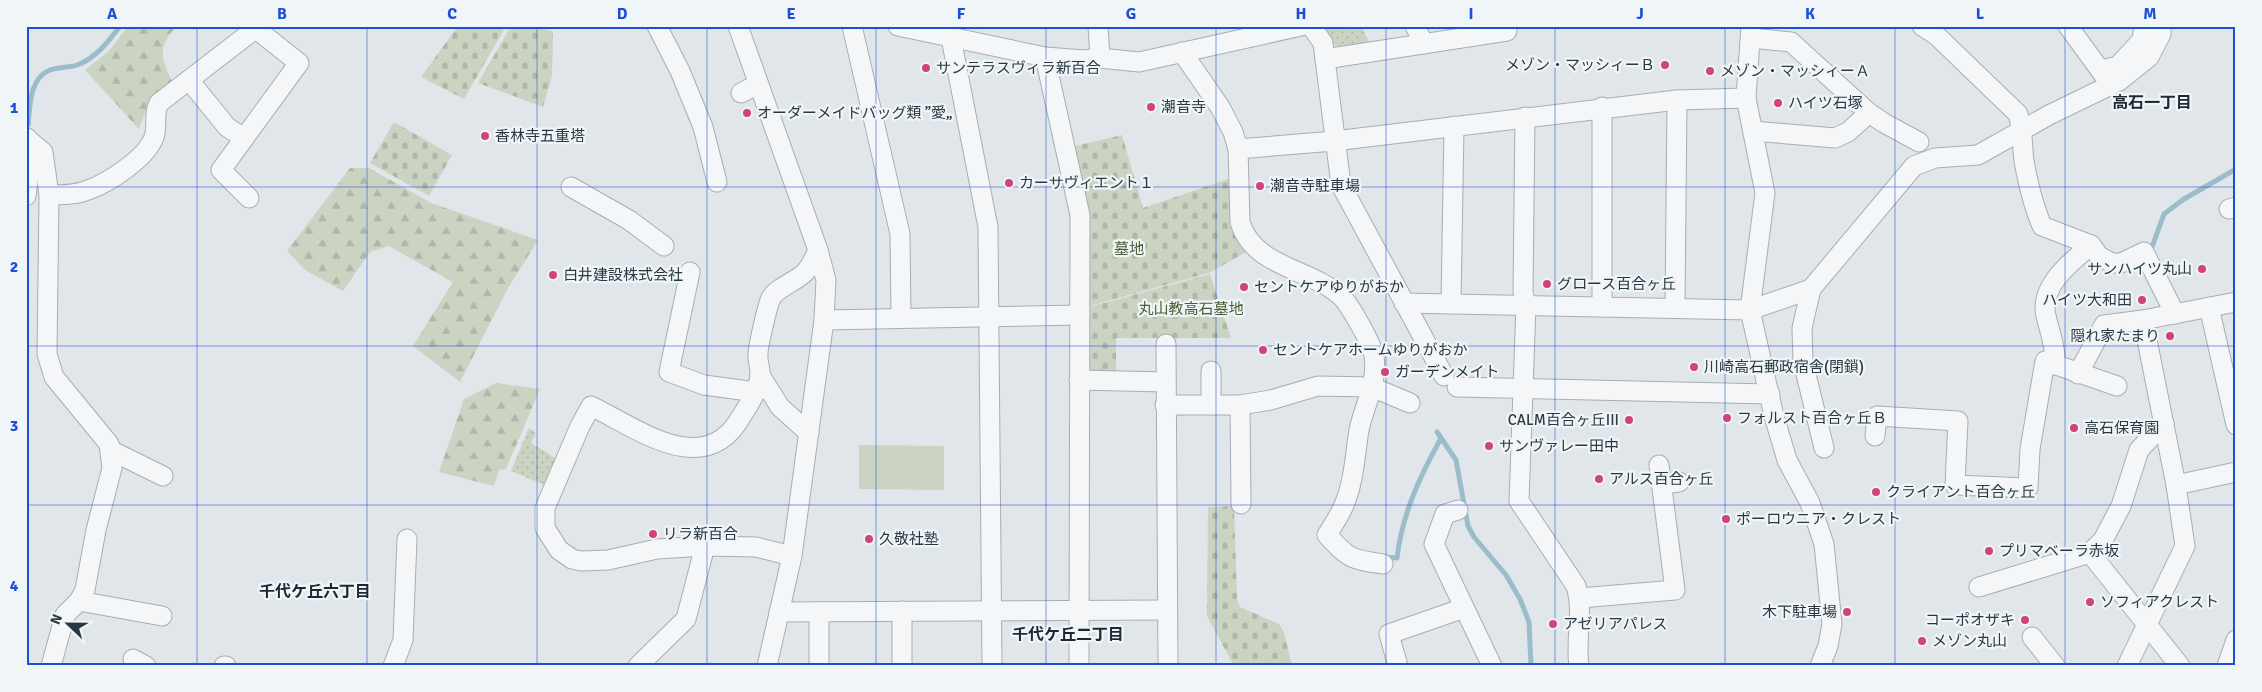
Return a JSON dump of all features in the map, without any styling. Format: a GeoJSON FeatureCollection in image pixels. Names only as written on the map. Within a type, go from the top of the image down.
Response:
{"type":"FeatureCollection","features":[{"type":"Feature","properties":{"kind":"street"},"geometry":{"type":"LineString","coordinates":[[657,26],[680,71],[703,127],[717,182]]}},
{"type":"Feature","properties":{"kind":"street"},"geometry":{"type":"LineString","coordinates":[[738,26],[818,250],[826,280],[824,320],[792,556],[767,666]]}},
{"type":"Feature","properties":{"kind":"street"},"geometry":{"type":"LineString","coordinates":[[852,26],[900,234],[902,318]]}},
{"type":"Feature","properties":{"kind":"street"},"geometry":{"type":"LineString","coordinates":[[898,26],[1045,57],[1084,60],[1100,58],[1139,62],[1301,26]]}},
{"type":"Feature","properties":{"kind":"street"},"geometry":{"type":"LineString","coordinates":[[978,26],[981,45]]}},
{"type":"Feature","properties":{"kind":"street"},"geometry":{"type":"LineString","coordinates":[[1098,26],[1100,58]]}},
{"type":"Feature","properties":{"kind":"street"},"geometry":{"type":"LineString","coordinates":[[1311,26],[1323,43],[1341,185],[1404,303],[1450,382],[1523,389],[1770,394]]}},
{"type":"Feature","properties":{"kind":"street"},"geometry":{"type":"LineString","coordinates":[[1415,26],[1424,44]]}},
{"type":"Feature","properties":{"kind":"street"},"geometry":{"type":"LineString","coordinates":[[1325,59],[1507,31],[1505,26]]}},
{"type":"Feature","properties":{"kind":"street"},"geometry":{"type":"LineString","coordinates":[[2068,26],[2106,77],[2119,81],[2149,57],[2162,34],[2161,26]]}},
{"type":"Feature","properties":{"kind":"street"},"geometry":{"type":"LineString","coordinates":[[1824,448],[1803,362],[1802,328],[1811,289],[1914,166],[1935,158],[1978,155],[2023,131],[2106,77],[2142,40],[2144,26]]}},
{"type":"Feature","properties":{"kind":"street"},"geometry":{"type":"LineString","coordinates":[[49,194],[64,195],[88,190],[117,175],[144,152],[154,137],[156,108],[160,103],[257,27],[299,63],[221,170],[249,198]]}},
{"type":"Feature","properties":{"kind":"street"},"geometry":{"type":"LineString","coordinates":[[1934,29],[2018,114],[2023,131],[2026,169],[2035,210],[2042,226],[2091,245],[2099,256],[2112,263],[2121,263],[2144,252],[2175,314]]}},
{"type":"Feature","properties":{"kind":"street"},"geometry":{"type":"LineString","coordinates":[[1820,666],[1828,646],[1832,624],[1824,544],[1810,503],[1787,460],[1750,310],[1765,193],[1746,98],[1751,32],[1791,42],[1870,113],[1919,142]]}},
{"type":"Feature","properties":{"kind":"street"},"geometry":{"type":"LineString","coordinates":[[951,38],[988,227],[992,666]]}},
{"type":"Feature","properties":{"kind":"street"},"geometry":{"type":"LineString","coordinates":[[1182,52],[1220,107],[1238,149],[1240,222],[1244,233],[1258,250],[1274,261],[1316,279],[1342,297],[1374,356],[1372,387],[1360,428],[1345,504],[1327,535],[1353,560],[1383,564]]}},
{"type":"Feature","properties":{"kind":"street"},"geometry":{"type":"LineString","coordinates":[[1045,57],[1080,215],[1078,380],[1080,666]]}},
{"type":"Feature","properties":{"kind":"street"},"geometry":{"type":"LineString","coordinates":[[189,80],[228,127],[244,138]]}},
{"type":"Feature","properties":{"kind":"street"},"geometry":{"type":"LineString","coordinates":[[741,93],[758,84]]}},
{"type":"Feature","properties":{"kind":"street"},"geometry":{"type":"LineString","coordinates":[[1238,149],[1334,141],[1602,107],[1677,100],[1746,98]]}},
{"type":"Feature","properties":{"kind":"street"},"geometry":{"type":"LineString","coordinates":[[1675,308],[1677,100]]}},
{"type":"Feature","properties":{"kind":"street"},"geometry":{"type":"LineString","coordinates":[[1602,107],[1602,307]]}},
{"type":"Feature","properties":{"kind":"street"},"geometry":{"type":"LineString","coordinates":[[1753,131],[1835,138],[1848,132],[1870,113]]}},
{"type":"Feature","properties":{"kind":"street"},"geometry":{"type":"LineString","coordinates":[[1525,117],[1523,292],[1526,305],[1519,501],[1576,586],[1580,598],[1577,650],[1580,666]]}},
{"type":"Feature","properties":{"kind":"street"},"geometry":{"type":"LineString","coordinates":[[1451,304],[1454,126]]}},
{"type":"Feature","properties":{"kind":"street"},"geometry":{"type":"LineString","coordinates":[[27,138],[43,152],[49,194],[47,354],[54,377],[109,444],[112,468],[96,530],[84,590],[78,601],[64,615],[51,666]]}},
{"type":"Feature","properties":{"kind":"street"},"geometry":{"type":"LineString","coordinates":[[26,196],[31,159],[27,138]]}},
{"type":"Feature","properties":{"kind":"street"},"geometry":{"type":"LineString","coordinates":[[571,188],[629,220],[664,246]]}},
{"type":"Feature","properties":{"kind":"street"},"geometry":{"type":"LineString","coordinates":[[2055,365],[2056,351],[2046,315],[2046,300],[2056,280],[2069,263],[2091,245]]}},
{"type":"Feature","properties":{"kind":"street"},"geometry":{"type":"LineString","coordinates":[[792,556],[756,547],[705,546],[657,549],[608,560],[581,561],[572,559],[559,550],[545,528],[545,508],[580,426],[591,406],[633,427],[651,439],[674,447],[695,448],[715,442],[733,432],[758,384],[758,353],[771,297],[807,271],[818,250]]}},
{"type":"Feature","properties":{"kind":"street"},"geometry":{"type":"LineString","coordinates":[[690,272],[669,372],[704,386],[758,384],[809,433]]}},
{"type":"Feature","properties":{"kind":"street"},"geometry":{"type":"LineString","coordinates":[[1404,303],[1750,310],[1811,289]]}},
{"type":"Feature","properties":{"kind":"street"},"geometry":{"type":"LineString","coordinates":[[2078,374],[2104,326],[2236,302]]}},
{"type":"Feature","properties":{"kind":"street"},"geometry":{"type":"LineString","coordinates":[[2209,307],[2236,425]]}},
{"type":"Feature","properties":{"kind":"street"},"geometry":{"type":"LineString","coordinates":[[824,320],[1079,315]]}},
{"type":"Feature","properties":{"kind":"street"},"geometry":{"type":"LineString","coordinates":[[2127,666],[2185,546],[2176,485],[2144,320]]}},
{"type":"Feature","properties":{"kind":"street"},"geometry":{"type":"LineString","coordinates":[[1166,344],[1168,666]]}},
{"type":"Feature","properties":{"kind":"street"},"geometry":{"type":"LineString","coordinates":[[1875,436],[1877,409],[1958,421],[1955,484],[2028,488],[2030,449],[2045,362],[2117,386]]}},
{"type":"Feature","properties":{"kind":"street"},"geometry":{"type":"LineString","coordinates":[[1211,371],[1212,405]]}},
{"type":"Feature","properties":{"kind":"street"},"geometry":{"type":"LineString","coordinates":[[1078,380],[1165,382]]}},
{"type":"Feature","properties":{"kind":"street"},"geometry":{"type":"LineString","coordinates":[[1165,405],[1240,405],[1271,400],[1318,386],[1372,387],[1410,403]]}},
{"type":"Feature","properties":{"kind":"street"},"geometry":{"type":"LineString","coordinates":[[1240,405],[1241,504]]}},
{"type":"Feature","properties":{"kind":"street"},"geometry":{"type":"LineString","coordinates":[[1979,587],[2090,553],[2103,540],[2121,506],[2138,450],[2164,423]]}},
{"type":"Feature","properties":{"kind":"street"},"geometry":{"type":"LineString","coordinates":[[110,450],[163,476]]}},
{"type":"Feature","properties":{"kind":"street"},"geometry":{"type":"LineString","coordinates":[[1580,598],[1675,590],[1670,483],[1659,465]]}},
{"type":"Feature","properties":{"kind":"street"},"geometry":{"type":"LineString","coordinates":[[2176,485],[2236,472]]}},
{"type":"Feature","properties":{"kind":"street"},"geometry":{"type":"LineString","coordinates":[[1458,510],[1446,514],[1434,544],[1492,666]]}},
{"type":"Feature","properties":{"kind":"street"},"geometry":{"type":"LineString","coordinates":[[393,666],[403,640],[407,539]]}},
{"type":"Feature","properties":{"kind":"street"},"geometry":{"type":"LineString","coordinates":[[638,666],[686,619],[705,546]]}},
{"type":"Feature","properties":{"kind":"street"},"geometry":{"type":"LineString","coordinates":[[2090,553],[2180,666]]}},
{"type":"Feature","properties":{"kind":"street"},"geometry":{"type":"LineString","coordinates":[[78,601],[162,616]]}},
{"type":"Feature","properties":{"kind":"street"},"geometry":{"type":"LineString","coordinates":[[1398,666],[1389,634],[1464,608]]}},
{"type":"Feature","properties":{"kind":"street"},"geometry":{"type":"LineString","coordinates":[[780,612],[1167,610]]}},
{"type":"Feature","properties":{"kind":"street"},"geometry":{"type":"LineString","coordinates":[[902,611],[902,666]]}},
{"type":"Feature","properties":{"kind":"street"},"geometry":{"type":"LineString","coordinates":[[819,612],[819,666]]}},
{"type":"Feature","properties":{"kind":"street"},"geometry":{"type":"LineString","coordinates":[[2032,637],[2056,666]]}},
{"type":"Feature","properties":{"kind":"street"},"geometry":{"type":"LineString","coordinates":[[2227,666],[2236,640]]}},
{"type":"Feature","properties":{"kind":"green space"},"geometry":{"type":"Polygon","coordinates":[[[128,26],[177,26],[166,40],[163,53],[172,82],[149,101],[139,129],[85,70],[109,51],[128,26]]]}},
{"type":"Feature","properties":{"kind":"green space"},"geometry":{"type":"Polygon","coordinates":[[[458,26],[506,26],[464,99],[421,77],[458,26]]]}},
{"type":"Feature","properties":{"kind":"green space"},"geometry":{"type":"Polygon","coordinates":[[[511,26],[536,26],[553,32],[552,76],[543,107],[478,83],[511,26]]]}},
{"type":"Feature","properties":{"kind":"green space"},"geometry":{"type":"Polygon","coordinates":[[[1325,26],[1361,26],[1370,44],[1342,49],[1330,42],[1325,26]]]}},
{"type":"Feature","properties":{"kind":"green space"},"geometry":{"type":"Polygon","coordinates":[[[394,122],[452,155],[429,196],[370,163],[394,122]]]}},
{"type":"Feature","properties":{"kind":"green space","name":"墓地"},"geometry":{"type":"Polygon","coordinates":[[[1122,135],[1143,208],[1237,176],[1252,249],[1209,273],[1086,307],[1071,147],[1122,135]]]}},
{"type":"Feature","properties":{"kind":"green space"},"geometry":{"type":"Polygon","coordinates":[[[350,168],[369,168],[431,203],[538,240],[508,288],[460,382],[413,346],[453,282],[389,246],[370,252],[343,291],[305,270],[287,251],[350,168]]]}},
{"type":"Feature","properties":{"kind":"green space","name":"丸山教高石墓地"},"geometry":{"type":"Polygon","coordinates":[[[1210,274],[1231,338],[1116,338],[1116,375],[1085,370],[1085,308],[1210,274]]]}},
{"type":"Feature","properties":{"kind":"green space"},"geometry":{"type":"Polygon","coordinates":[[[496,383],[540,389],[506,469],[499,470],[494,486],[439,472],[464,399],[496,383]]]}},
{"type":"Feature","properties":{"kind":"green space"},"geometry":{"type":"Polygon","coordinates":[[[529,428],[536,433],[531,443],[557,459],[547,486],[511,471],[529,428]]]}},
{"type":"Feature","properties":{"kind":"green space"},"geometry":{"type":"Polygon","coordinates":[[[859,445],[944,446],[944,490],[859,489],[859,445]]]}},
{"type":"Feature","properties":{"kind":"green space"},"geometry":{"type":"Polygon","coordinates":[[[1234,506],[1237,599],[1240,607],[1279,624],[1284,632],[1292,666],[1234,666],[1207,616],[1208,507],[1234,506]]]}},
{"type":"Feature","properties":{"kind":"waterway"},"geometry":{"type":"LineString","coordinates":[[28,125],[30,102],[38,79],[50,70],[70,67],[84,62],[96,54],[120,26]]}},
{"type":"Feature","properties":{"kind":"waterway"},"geometry":{"type":"LineString","coordinates":[[2152,247],[2164,214],[2184,199],[2236,169]]}},
{"type":"Feature","properties":{"kind":"waterway"},"geometry":{"type":"LineString","coordinates":[[1437,432],[1456,460],[1468,526],[1474,537],[1506,575],[1520,599],[1529,622],[1531,666]]}},
{"type":"Feature","properties":{"kind":"waterway"},"geometry":{"type":"LineString","coordinates":[[1383,557],[1397,558],[1399,542],[1412,497],[1440,440]]}},
{"type":"Feature","properties":{"kind":"place","name":"メゾン・マッシィーＢ"},"geometry":{"type":"Point","coordinates":[1665,65]}},
{"type":"Feature","properties":{"kind":"place","name":"サンテラスヴィラ新百合"},"geometry":{"type":"Point","coordinates":[926,68]}},
{"type":"Feature","properties":{"kind":"place","name":"メゾン・マッシィーＡ"},"geometry":{"type":"Point","coordinates":[1710,71]}},
{"type":"Feature","properties":{"kind":"place","name":"ハイツ石塚"},"geometry":{"type":"Point","coordinates":[1778,103]}},
{"type":"Feature","properties":{"kind":"place","name":"潮音寺"},"geometry":{"type":"Point","coordinates":[1151,107]}},
{"type":"Feature","properties":{"kind":"place","name":"オーダーメイドバッグ類 ”愛„"},"geometry":{"type":"Point","coordinates":[747,113]}},
{"type":"Feature","properties":{"kind":"place","name":"香林寺五重塔"},"geometry":{"type":"Point","coordinates":[485,136]}},
{"type":"Feature","properties":{"kind":"place","name":"カーサヴィエント１"},"geometry":{"type":"Point","coordinates":[1009,183]}},
{"type":"Feature","properties":{"kind":"place","name":"潮音寺駐車場"},"geometry":{"type":"Point","coordinates":[1260,186]}},
{"type":"Feature","properties":{"kind":"place","name":"サンハイツ丸山"},"geometry":{"type":"Point","coordinates":[2202,269]}},
{"type":"Feature","properties":{"kind":"place","name":"白井建設株式会社"},"geometry":{"type":"Point","coordinates":[553,275]}},
{"type":"Feature","properties":{"kind":"place","name":"グロース百合ヶ丘"},"geometry":{"type":"Point","coordinates":[1547,284]}},
{"type":"Feature","properties":{"kind":"place","name":"セントケアゆりがおか"},"geometry":{"type":"Point","coordinates":[1244,287]}},
{"type":"Feature","properties":{"kind":"place","name":"ハイツ大和田"},"geometry":{"type":"Point","coordinates":[2142,300]}},
{"type":"Feature","properties":{"kind":"place","name":"隠れ家たまり"},"geometry":{"type":"Point","coordinates":[2170,336]}},
{"type":"Feature","properties":{"kind":"place","name":"セントケアホームゆりがおか"},"geometry":{"type":"Point","coordinates":[1263,350]}},
{"type":"Feature","properties":{"kind":"place","name":"川崎高石郵政宿舎(閉鎖)"},"geometry":{"type":"Point","coordinates":[1694,367]}},
{"type":"Feature","properties":{"kind":"place","name":"ガーデンメイト"},"geometry":{"type":"Point","coordinates":[1385,372]}},
{"type":"Feature","properties":{"kind":"place","name":"フォルスト百合ヶ丘Ｂ"},"geometry":{"type":"Point","coordinates":[1727,418]}},
{"type":"Feature","properties":{"kind":"place","name":"CALM百合ヶ丘III"},"geometry":{"type":"Point","coordinates":[1629,420]}},
{"type":"Feature","properties":{"kind":"place","name":"高石保育園"},"geometry":{"type":"Point","coordinates":[2074,428]}},
{"type":"Feature","properties":{"kind":"place","name":"サンヴァレー田中"},"geometry":{"type":"Point","coordinates":[1489,446]}},
{"type":"Feature","properties":{"kind":"place","name":"アルス百合ヶ丘"},"geometry":{"type":"Point","coordinates":[1599,479]}},
{"type":"Feature","properties":{"kind":"place","name":"クライアント百合ヶ丘"},"geometry":{"type":"Point","coordinates":[1876,492]}},
{"type":"Feature","properties":{"kind":"place","name":"ポーロウニア・クレスト"},"geometry":{"type":"Point","coordinates":[1726,519]}},
{"type":"Feature","properties":{"kind":"place","name":"リラ新百合"},"geometry":{"type":"Point","coordinates":[653,534]}},
{"type":"Feature","properties":{"kind":"place","name":"久敬社塾"},"geometry":{"type":"Point","coordinates":[869,539]}},
{"type":"Feature","properties":{"kind":"place","name":"プリマベーラ赤坂"},"geometry":{"type":"Point","coordinates":[1989,551]}},
{"type":"Feature","properties":{"kind":"place","name":"ソフィアクレスト"},"geometry":{"type":"Point","coordinates":[2090,602]}},
{"type":"Feature","properties":{"kind":"place","name":"木下駐車場"},"geometry":{"type":"Point","coordinates":[1847,612]}},
{"type":"Feature","properties":{"kind":"place","name":"コーポオザキ"},"geometry":{"type":"Point","coordinates":[2025,620]}},
{"type":"Feature","properties":{"kind":"place","name":"アゼリアパレス"},"geometry":{"type":"Point","coordinates":[1553,624]}},
{"type":"Feature","properties":{"kind":"place","name":"メゾン丸山"},"geometry":{"type":"Point","coordinates":[1922,641]}},
{"type":"Feature","properties":{"kind":"district","name":"高石一丁目"},"geometry":{"type":"Point","coordinates":[2152,103]}},
{"type":"Feature","properties":{"kind":"district","name":"千代ケ丘六丁目"},"geometry":{"type":"Point","coordinates":[315,592]}},
{"type":"Feature","properties":{"kind":"district","name":"千代ケ丘二丁目"},"geometry":{"type":"Point","coordinates":[1068,635]}}]}
